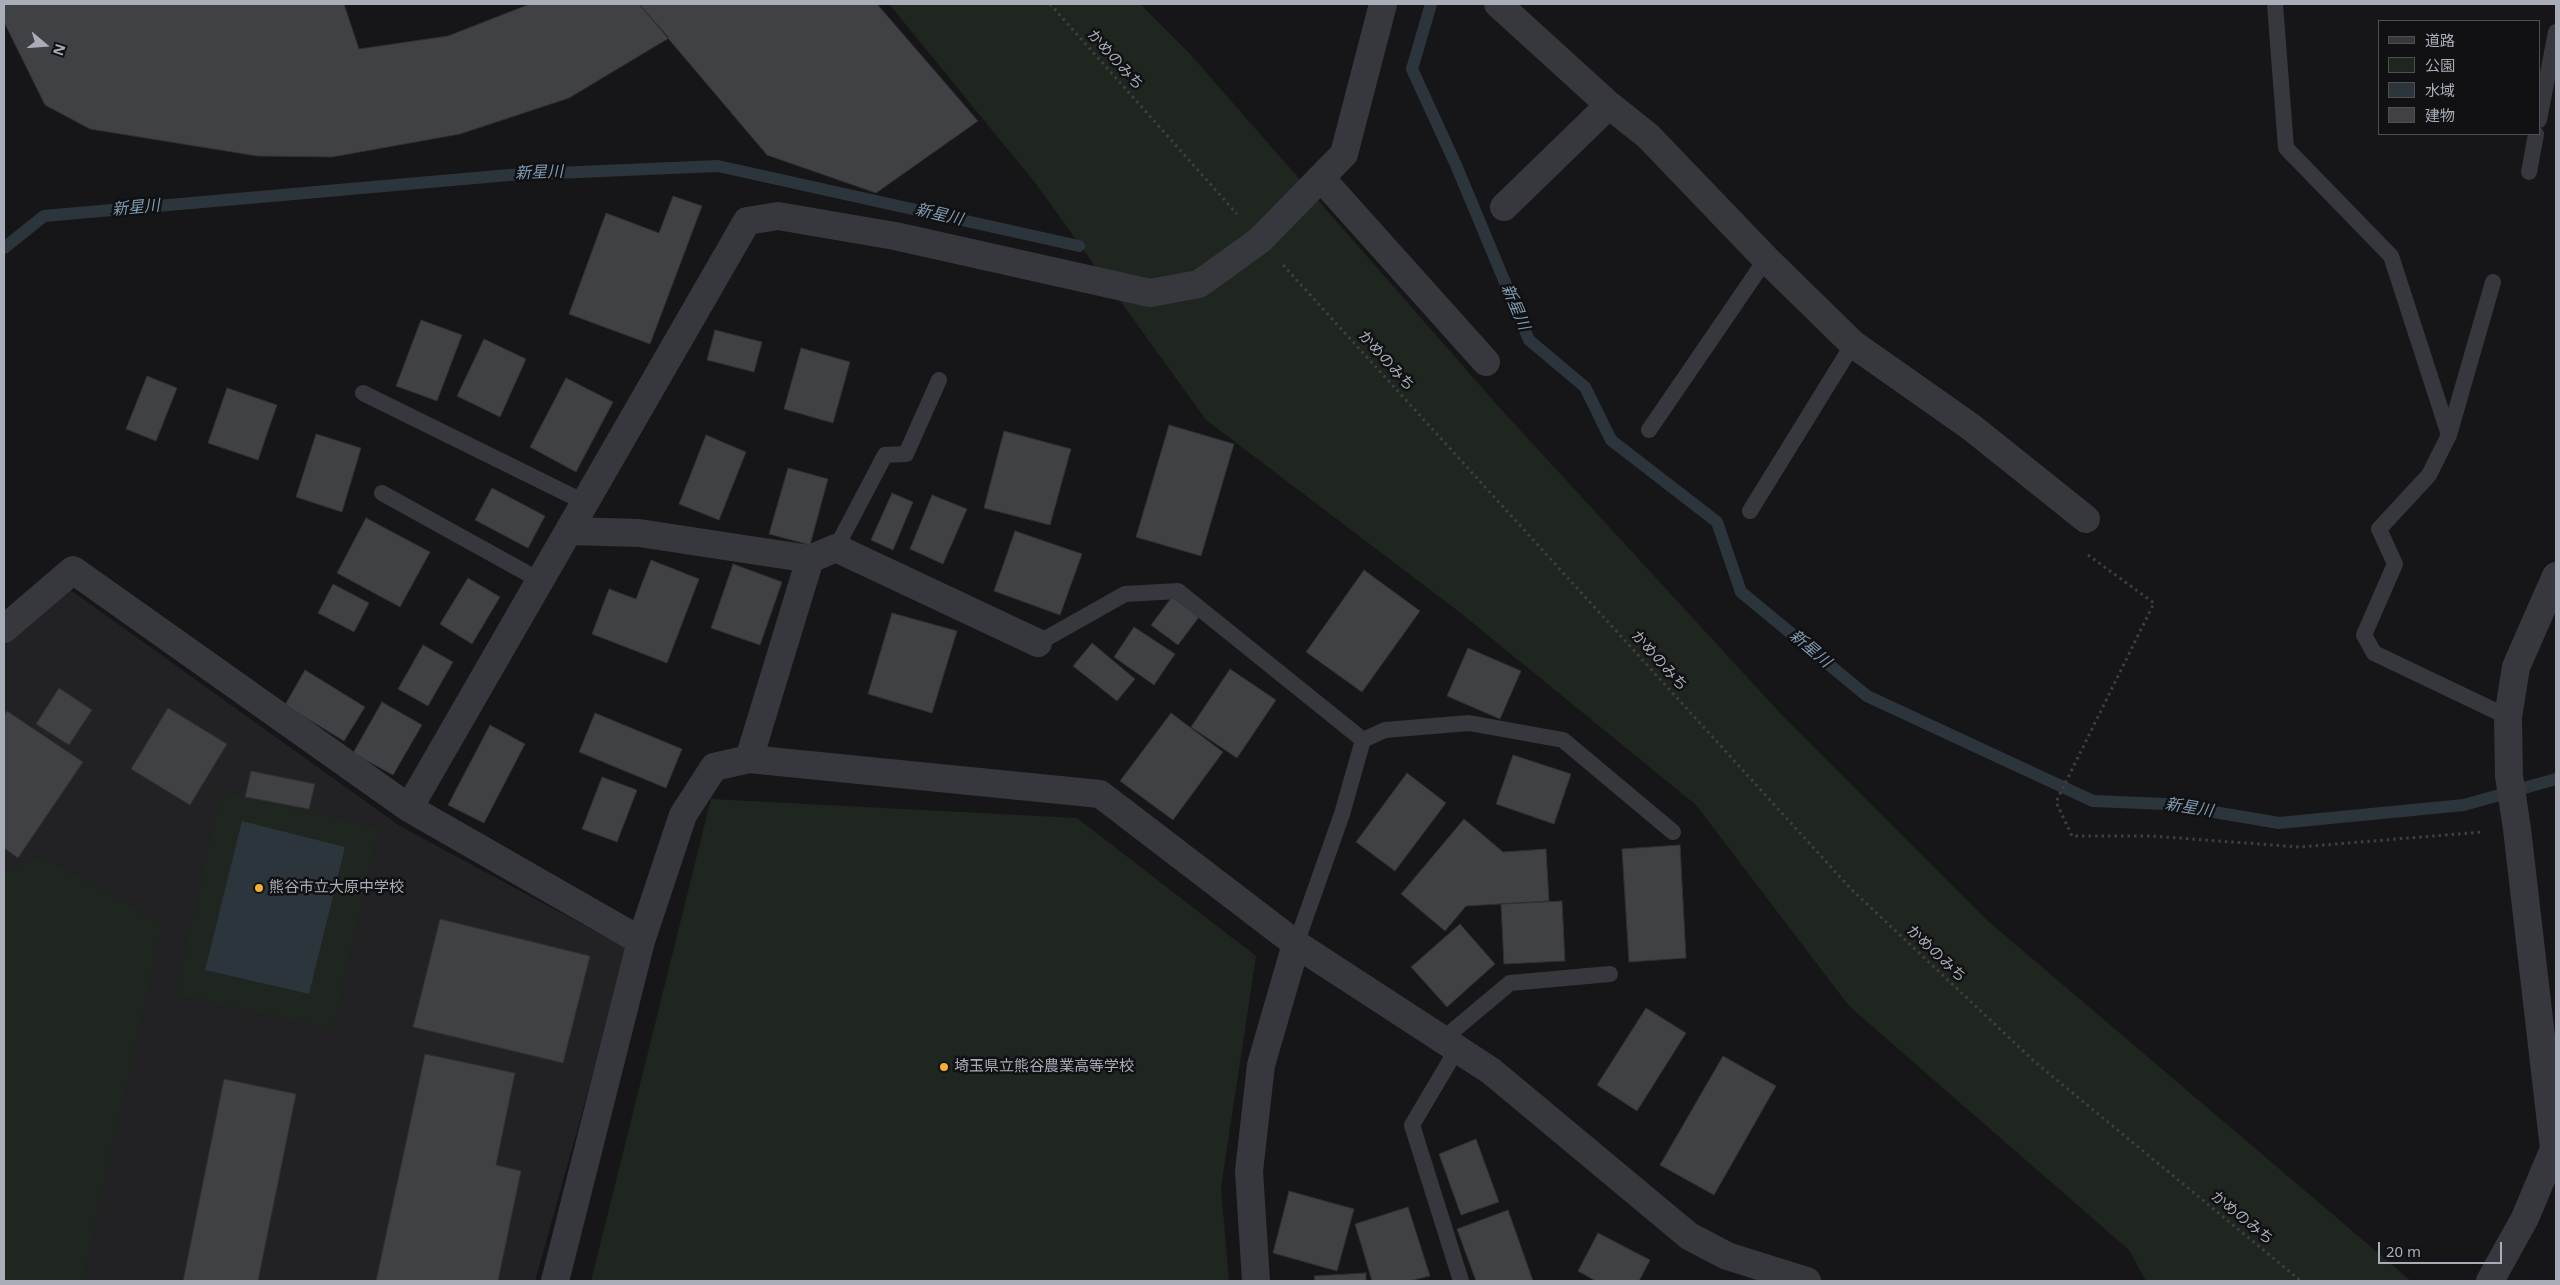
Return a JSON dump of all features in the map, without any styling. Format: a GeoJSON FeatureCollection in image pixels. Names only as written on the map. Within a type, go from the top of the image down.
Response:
{"type":"FeatureCollection","features":[{"type":"Feature","properties":{"kind":"street"},"geometry":{"type":"LineString","coordinates":[[409,808],[748,221],[778,216],[895,236],[1150,293],[1200,284],[1260,240],[1344,154],[1383,4]]}},
{"type":"Feature","properties":{"kind":"street"},"geometry":{"type":"LineString","coordinates":[[1498,4],[1610,105],[1648,136],[1766,259],[1854,344],[1971,427],[2086,518]]}},
{"type":"Feature","properties":{"kind":"street"},"geometry":{"type":"LineString","coordinates":[[1504,207],[1610,105]]}},
{"type":"Feature","properties":{"kind":"street"},"geometry":{"type":"LineString","coordinates":[[1321,178],[1486,362]]}},
{"type":"Feature","properties":{"kind":"street"},"geometry":{"type":"LineString","coordinates":[[570,531],[639,533],[810,559],[836,548],[1038,643]]}},
{"type":"Feature","properties":{"kind":"street"},"geometry":{"type":"LineString","coordinates":[[749,760],[810,559]]}},
{"type":"Feature","properties":{"kind":"street"},"geometry":{"type":"LineString","coordinates":[[4,630],[74,570],[409,808],[641,941]]}},
{"type":"Feature","properties":{"kind":"street"},"geometry":{"type":"LineString","coordinates":[[2490,1281],[2524,1218],[2554,1149],[2514,802],[2508,776],[2508,717],[2516,667],[2556,576]]}},
{"type":"Feature","properties":{"kind":"street"},"geometry":{"type":"LineString","coordinates":[[555,1281],[641,941],[683,815],[714,767],[749,760],[1100,794],[1296,944],[1491,1071],[1689,1236],[1727,1256],[1807,1281]]}},
{"type":"Feature","properties":{"kind":"street"},"geometry":{"type":"LineString","coordinates":[[1256,1281],[1249,1171],[1261,1065],[1296,944]]}},
{"type":"Feature","properties":{"kind":"lane"},"geometry":{"type":"LineString","coordinates":[[2275,4],[2286,148],[2391,256],[2449,435]]}},
{"type":"Feature","properties":{"kind":"lane"},"geometry":{"type":"LineString","coordinates":[[2540,115],[2556,32]]}},
{"type":"Feature","properties":{"kind":"lane"},"geometry":{"type":"LineString","coordinates":[[2528,172],[2536,135]]}},
{"type":"Feature","properties":{"kind":"lane"},"geometry":{"type":"LineString","coordinates":[[1649,430],[1766,259]]}},
{"type":"Feature","properties":{"kind":"lane"},"geometry":{"type":"LineString","coordinates":[[2493,282],[2449,435],[2429,475],[2379,529],[2395,564],[2364,635],[2374,653],[2508,717]]}},
{"type":"Feature","properties":{"kind":"lane"},"geometry":{"type":"LineString","coordinates":[[1750,511],[1854,344]]}},
{"type":"Feature","properties":{"kind":"lane"},"geometry":{"type":"LineString","coordinates":[[836,548],[885,455],[906,454],[939,380]]}},
{"type":"Feature","properties":{"kind":"lane"},"geometry":{"type":"LineString","coordinates":[[363,393],[586,503]]}},
{"type":"Feature","properties":{"kind":"lane"},"geometry":{"type":"LineString","coordinates":[[382,493],[541,581]]}},
{"type":"Feature","properties":{"kind":"lane"},"geometry":{"type":"LineString","coordinates":[[1038,643],[1125,594],[1178,591],[1363,740]]}},
{"type":"Feature","properties":{"kind":"lane"},"geometry":{"type":"LineString","coordinates":[[1363,740],[1386,730],[1469,723],[1563,740],[1672,832]]}},
{"type":"Feature","properties":{"kind":"lane"},"geometry":{"type":"LineString","coordinates":[[1296,944],[1342,814],[1363,740]]}},
{"type":"Feature","properties":{"kind":"lane"},"geometry":{"type":"LineString","coordinates":[[1461,1281],[1412,1125],[1450,1045],[1510,983],[1610,974]]}},
{"type":"Feature","properties":{"kind":"path","name":"かめのみち"},"geometry":{"type":"LineString","coordinates":[[1050,4],[1260,240],[1851,889],[2035,1062],[2301,1281]]}},
{"type":"Feature","properties":{"kind":"path"},"geometry":{"type":"LineString","coordinates":[[2086,518],[2084,552],[2154,603],[2056,802],[2072,836],[2151,836],[2300,847],[2517,829]]}},
{"type":"Feature","properties":{"kind":"shaded area","name":"熊谷市立大原中学校"},"geometry":{"type":"Polygon","coordinates":[[[69,589],[400,826],[628,949],[535,1281],[4,1281],[4,646],[69,589]]]}},
{"type":"Feature","properties":{"kind":"green space"},"geometry":{"type":"Polygon","coordinates":[[[889,4],[1140,4],[1190,54],[1498,406],[1781,714],[1988,921],[2411,1281],[2146,1281],[2129,1250],[1849,1006],[1696,805],[1458,611],[1206,420],[1036,184],[889,4]]]}},
{"type":"Feature","properties":{"kind":"green space"},"geometry":{"type":"Polygon","coordinates":[[[221,792],[379,828],[333,1029],[175,994],[221,792]]]}},
{"type":"Feature","properties":{"kind":"green space","name":"埼玉県立熊谷農業高等学校"},"geometry":{"type":"Polygon","coordinates":[[[711,799],[1077,818],[1256,956],[1221,1188],[1229,1281],[591,1281],[711,799]]]}},
{"type":"Feature","properties":{"kind":"green space"},"geometry":{"type":"Polygon","coordinates":[[[42,857],[163,924],[82,1281],[4,1281],[4,873],[42,857]]]}},
{"type":"Feature","properties":{"kind":"water"},"geometry":{"type":"Polygon","coordinates":[[[242,821],[345,847],[309,994],[205,970],[242,821]]]}},
{"type":"Feature","properties":{"kind":"building"},"geometry":{"type":"Polygon","coordinates":[[[4,4],[344,4],[359,49],[448,36],[530,4],[639,4],[669,38],[569,98],[460,134],[332,157],[257,156],[90,129],[45,105],[4,22],[4,4]]]}},
{"type":"Feature","properties":{"kind":"building"},"geometry":{"type":"Polygon","coordinates":[[[639,4],[877,4],[978,121],[876,193],[767,155],[639,4]]]}},
{"type":"Feature","properties":{"kind":"building"},"geometry":{"type":"Polygon","coordinates":[[[673,196],[702,206],[650,344],[569,314],[606,213],[659,233],[673,196]]]}},
{"type":"Feature","properties":{"kind":"building"},"geometry":{"type":"Polygon","coordinates":[[[421,320],[462,335],[437,401],[396,386],[421,320]]]}},
{"type":"Feature","properties":{"kind":"building"},"geometry":{"type":"Polygon","coordinates":[[[715,330],[762,342],[754,372],[707,360],[715,330]]]}},
{"type":"Feature","properties":{"kind":"building"},"geometry":{"type":"Polygon","coordinates":[[[484,339],[526,359],[500,417],[457,396],[484,339]]]}},
{"type":"Feature","properties":{"kind":"building"},"geometry":{"type":"Polygon","coordinates":[[[801,348],[850,362],[833,423],[784,409],[801,348]]]}},
{"type":"Feature","properties":{"kind":"building"},"geometry":{"type":"Polygon","coordinates":[[[147,376],[177,388],[156,441],[126,429],[147,376]]]}},
{"type":"Feature","properties":{"kind":"building"},"geometry":{"type":"Polygon","coordinates":[[[566,378],[613,402],[576,472],[530,447],[566,378]]]}},
{"type":"Feature","properties":{"kind":"building"},"geometry":{"type":"Polygon","coordinates":[[[227,388],[277,405],[258,460],[208,443],[227,388]]]}},
{"type":"Feature","properties":{"kind":"building"},"geometry":{"type":"Polygon","coordinates":[[[1169,425],[1234,444],[1201,556],[1136,537],[1169,425]]]}},
{"type":"Feature","properties":{"kind":"building"},"geometry":{"type":"Polygon","coordinates":[[[1004,431],[1071,449],[1050,525],[984,508],[1004,431]]]}},
{"type":"Feature","properties":{"kind":"building"},"geometry":{"type":"Polygon","coordinates":[[[316,434],[361,448],[342,512],[296,497],[316,434]]]}},
{"type":"Feature","properties":{"kind":"building"},"geometry":{"type":"Polygon","coordinates":[[[706,435],[746,452],[719,520],[679,504],[706,435]]]}},
{"type":"Feature","properties":{"kind":"building"},"geometry":{"type":"Polygon","coordinates":[[[788,468],[828,479],[810,545],[769,534],[788,468]]]}},
{"type":"Feature","properties":{"kind":"building"},"geometry":{"type":"Polygon","coordinates":[[[492,488],[545,516],[528,548],[475,520],[492,488]]]}},
{"type":"Feature","properties":{"kind":"building"},"geometry":{"type":"Polygon","coordinates":[[[892,493],[913,502],[893,550],[871,540],[892,493]]]}},
{"type":"Feature","properties":{"kind":"building"},"geometry":{"type":"Polygon","coordinates":[[[932,495],[967,509],[943,564],[910,549],[932,495]]]}},
{"type":"Feature","properties":{"kind":"building"},"geometry":{"type":"Polygon","coordinates":[[[366,518],[430,552],[400,607],[337,573],[366,518]]]}},
{"type":"Feature","properties":{"kind":"building"},"geometry":{"type":"Polygon","coordinates":[[[1015,531],[1082,554],[1060,615],[994,591],[1015,531]]]}},
{"type":"Feature","properties":{"kind":"building"},"geometry":{"type":"Polygon","coordinates":[[[651,560],[699,579],[667,663],[592,634],[609,589],[636,599],[651,560]]]}},
{"type":"Feature","properties":{"kind":"building"},"geometry":{"type":"Polygon","coordinates":[[[733,564],[782,582],[760,645],[711,628],[733,564]]]}},
{"type":"Feature","properties":{"kind":"building"},"geometry":{"type":"Polygon","coordinates":[[[1364,570],[1420,611],[1362,692],[1306,652],[1364,570]]]}},
{"type":"Feature","properties":{"kind":"building"},"geometry":{"type":"Polygon","coordinates":[[[468,578],[500,597],[472,644],[440,624],[468,578]]]}},
{"type":"Feature","properties":{"kind":"building"},"geometry":{"type":"Polygon","coordinates":[[[333,584],[369,603],[354,632],[318,613],[333,584]]]}},
{"type":"Feature","properties":{"kind":"building"},"geometry":{"type":"Polygon","coordinates":[[[1172,597],[1199,617],[1178,645],[1151,625],[1172,597]]]}},
{"type":"Feature","properties":{"kind":"building"},"geometry":{"type":"Polygon","coordinates":[[[892,613],[957,631],[932,713],[868,694],[892,613]]]}},
{"type":"Feature","properties":{"kind":"building"},"geometry":{"type":"Polygon","coordinates":[[[1134,627],[1175,654],[1154,685],[1114,657],[1134,627]]]}},
{"type":"Feature","properties":{"kind":"building"},"geometry":{"type":"Polygon","coordinates":[[[1092,643],[1135,679],[1117,701],[1073,666],[1092,643]]]}},
{"type":"Feature","properties":{"kind":"building"},"geometry":{"type":"Polygon","coordinates":[[[423,645],[453,662],[428,706],[398,689],[423,645]]]}},
{"type":"Feature","properties":{"kind":"building"},"geometry":{"type":"Polygon","coordinates":[[[1468,648],[1521,671],[1500,719],[1447,696],[1468,648]]]}},
{"type":"Feature","properties":{"kind":"building"},"geometry":{"type":"Polygon","coordinates":[[[1230,669],[1276,700],[1237,758],[1191,727],[1230,669]]]}},
{"type":"Feature","properties":{"kind":"building"},"geometry":{"type":"Polygon","coordinates":[[[305,670],[365,707],[344,741],[285,705],[305,670]]]}},
{"type":"Feature","properties":{"kind":"building"},"geometry":{"type":"Polygon","coordinates":[[[59,688],[92,710],[69,745],[36,724],[59,688]]]}},
{"type":"Feature","properties":{"kind":"building"},"geometry":{"type":"Polygon","coordinates":[[[382,702],[422,725],[393,775],[353,753],[382,702]]]}},
{"type":"Feature","properties":{"kind":"building"},"geometry":{"type":"Polygon","coordinates":[[[168,708],[227,744],[190,805],[131,769],[168,708]]]}},
{"type":"Feature","properties":{"kind":"building"},"geometry":{"type":"Polygon","coordinates":[[[7,711],[83,762],[18,858],[4,848],[4,716],[7,711]]]}},
{"type":"Feature","properties":{"kind":"building"},"geometry":{"type":"Polygon","coordinates":[[[595,713],[682,749],[666,788],[579,752],[595,713]]]}},
{"type":"Feature","properties":{"kind":"building"},"geometry":{"type":"Polygon","coordinates":[[[1171,713],[1223,752],[1173,820],[1120,781],[1171,713]]]}},
{"type":"Feature","properties":{"kind":"building"},"geometry":{"type":"Polygon","coordinates":[[[490,725],[525,744],[484,823],[448,805],[490,725]]]}},
{"type":"Feature","properties":{"kind":"building"},"geometry":{"type":"Polygon","coordinates":[[[1513,755],[1571,774],[1554,824],[1496,804],[1513,755]]]}},
{"type":"Feature","properties":{"kind":"building"},"geometry":{"type":"Polygon","coordinates":[[[251,771],[315,784],[309,809],[245,797],[251,771]]]}},
{"type":"Feature","properties":{"kind":"building"},"geometry":{"type":"Polygon","coordinates":[[[1407,773],[1446,803],[1395,871],[1356,842],[1407,773]]]}},
{"type":"Feature","properties":{"kind":"building"},"geometry":{"type":"Polygon","coordinates":[[[602,777],[637,790],[617,842],[582,829],[602,777]]]}},
{"type":"Feature","properties":{"kind":"building"},"geometry":{"type":"Polygon","coordinates":[[[1464,819],[1503,852],[1546,849],[1549,901],[1466,906],[1445,931],[1401,894],[1464,819]]]}},
{"type":"Feature","properties":{"kind":"building"},"geometry":{"type":"Polygon","coordinates":[[[1680,845],[1686,958],[1629,962],[1622,849],[1680,845]]]}},
{"type":"Feature","properties":{"kind":"building"},"geometry":{"type":"Polygon","coordinates":[[[1562,901],[1565,961],[1504,964],[1501,904],[1562,901]]]}},
{"type":"Feature","properties":{"kind":"building"},"geometry":{"type":"Polygon","coordinates":[[[440,919],[590,956],[563,1063],[413,1027],[440,919]]]}},
{"type":"Feature","properties":{"kind":"building"},"geometry":{"type":"Polygon","coordinates":[[[1460,924],[1495,964],[1447,1007],[1411,967],[1460,924]]]}},
{"type":"Feature","properties":{"kind":"building"},"geometry":{"type":"Polygon","coordinates":[[[1646,1008],[1686,1033],[1637,1111],[1597,1085],[1646,1008]]]}},
{"type":"Feature","properties":{"kind":"building"},"geometry":{"type":"Polygon","coordinates":[[[425,1054],[515,1073],[496,1165],[521,1171],[498,1281],[376,1281],[425,1054]]]}},
{"type":"Feature","properties":{"kind":"building"},"geometry":{"type":"Polygon","coordinates":[[[1723,1056],[1776,1086],[1714,1195],[1660,1165],[1723,1056]]]}},
{"type":"Feature","properties":{"kind":"building"},"geometry":{"type":"Polygon","coordinates":[[[224,1079],[296,1094],[258,1281],[183,1281],[224,1079]]]}},
{"type":"Feature","properties":{"kind":"building"},"geometry":{"type":"Polygon","coordinates":[[[1476,1139],[1499,1202],[1461,1215],[1439,1154],[1476,1139]]]}},
{"type":"Feature","properties":{"kind":"building"},"geometry":{"type":"Polygon","coordinates":[[[1289,1191],[1354,1209],[1337,1271],[1273,1253],[1289,1191]]]}},
{"type":"Feature","properties":{"kind":"building"},"geometry":{"type":"Polygon","coordinates":[[[1408,1207],[1430,1276],[1409,1281],[1372,1281],[1355,1224],[1408,1207]]]}},
{"type":"Feature","properties":{"kind":"building"},"geometry":{"type":"Polygon","coordinates":[[[1508,1210],[1533,1281],[1476,1281],[1457,1229],[1508,1210]]]}},
{"type":"Feature","properties":{"kind":"building"},"geometry":{"type":"Polygon","coordinates":[[[1598,1233],[1650,1260],[1639,1281],[1593,1281],[1578,1271],[1598,1233]]]}},
{"type":"Feature","properties":{"kind":"building"},"geometry":{"type":"Polygon","coordinates":[[[1366,1273],[1366,1281],[1315,1281],[1314,1276],[1366,1273]]]}},
{"type":"Feature","properties":{"kind":"waterway","name":"新星川"},"geometry":{"type":"LineString","coordinates":[[1431,4],[1412,69],[1456,165],[1529,340],[1585,387],[1611,440],[1717,522],[1741,592],[1867,696],[2093,801],[2166,804],[2279,823],[2464,805],[2556,779]]}},
{"type":"Feature","properties":{"kind":"waterway","name":"新星川"},"geometry":{"type":"LineString","coordinates":[[4,248],[44,216],[509,175],[718,166],[1079,246]]}},
{"type":"Feature","properties":{"kind":"place","name":"熊谷市立大原中学校"},"geometry":{"type":"Point","coordinates":[259,888]}},
{"type":"Feature","properties":{"kind":"place","name":"埼玉県立熊谷農業高等学校"},"geometry":{"type":"Point","coordinates":[944,1067]}}]}
